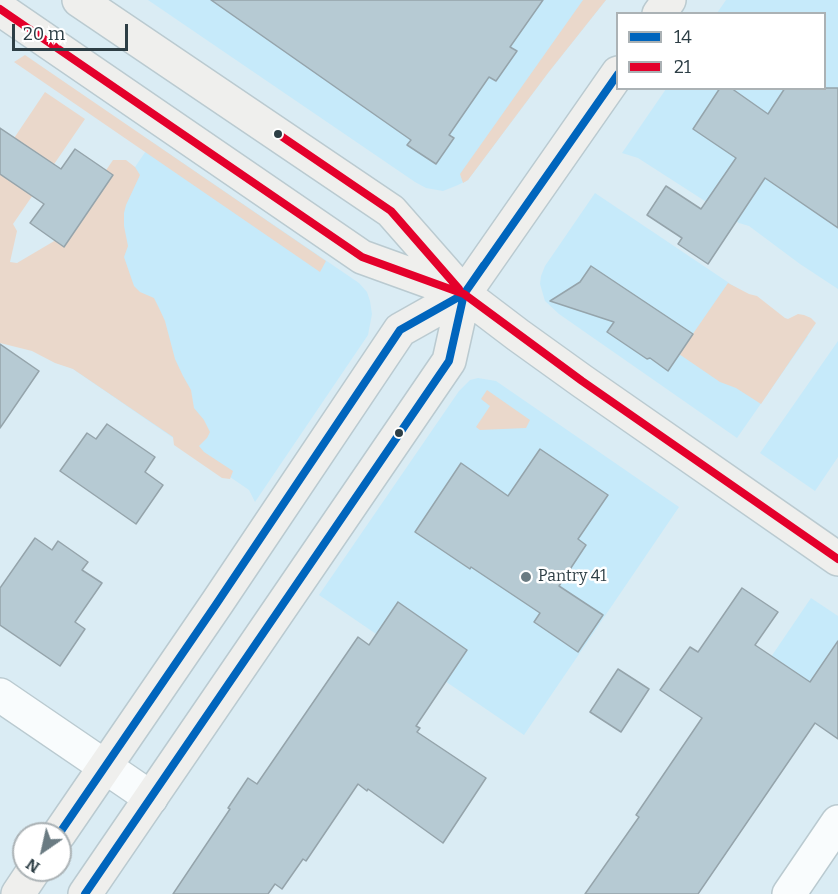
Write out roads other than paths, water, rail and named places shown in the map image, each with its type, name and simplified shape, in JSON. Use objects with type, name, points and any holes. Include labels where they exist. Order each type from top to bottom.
[{"type":"main road","points":[[79,0],[391,211],[464,294],[591,387],[838,559]]},
{"type":"main road","points":[[0,9],[362,257],[464,294]]},
{"type":"main road","points":[[85,894],[449,361],[464,294],[616,76]]},
{"type":"main road","points":[[67,822],[218,603],[400,330],[464,294]]},
{"type":"street","points":[[0,695],[151,798]]},
{"type":"street","points":[[789,894],[838,822]]},
{"type":"place","name":"Pantry 41","points":[[526,577]]}]
